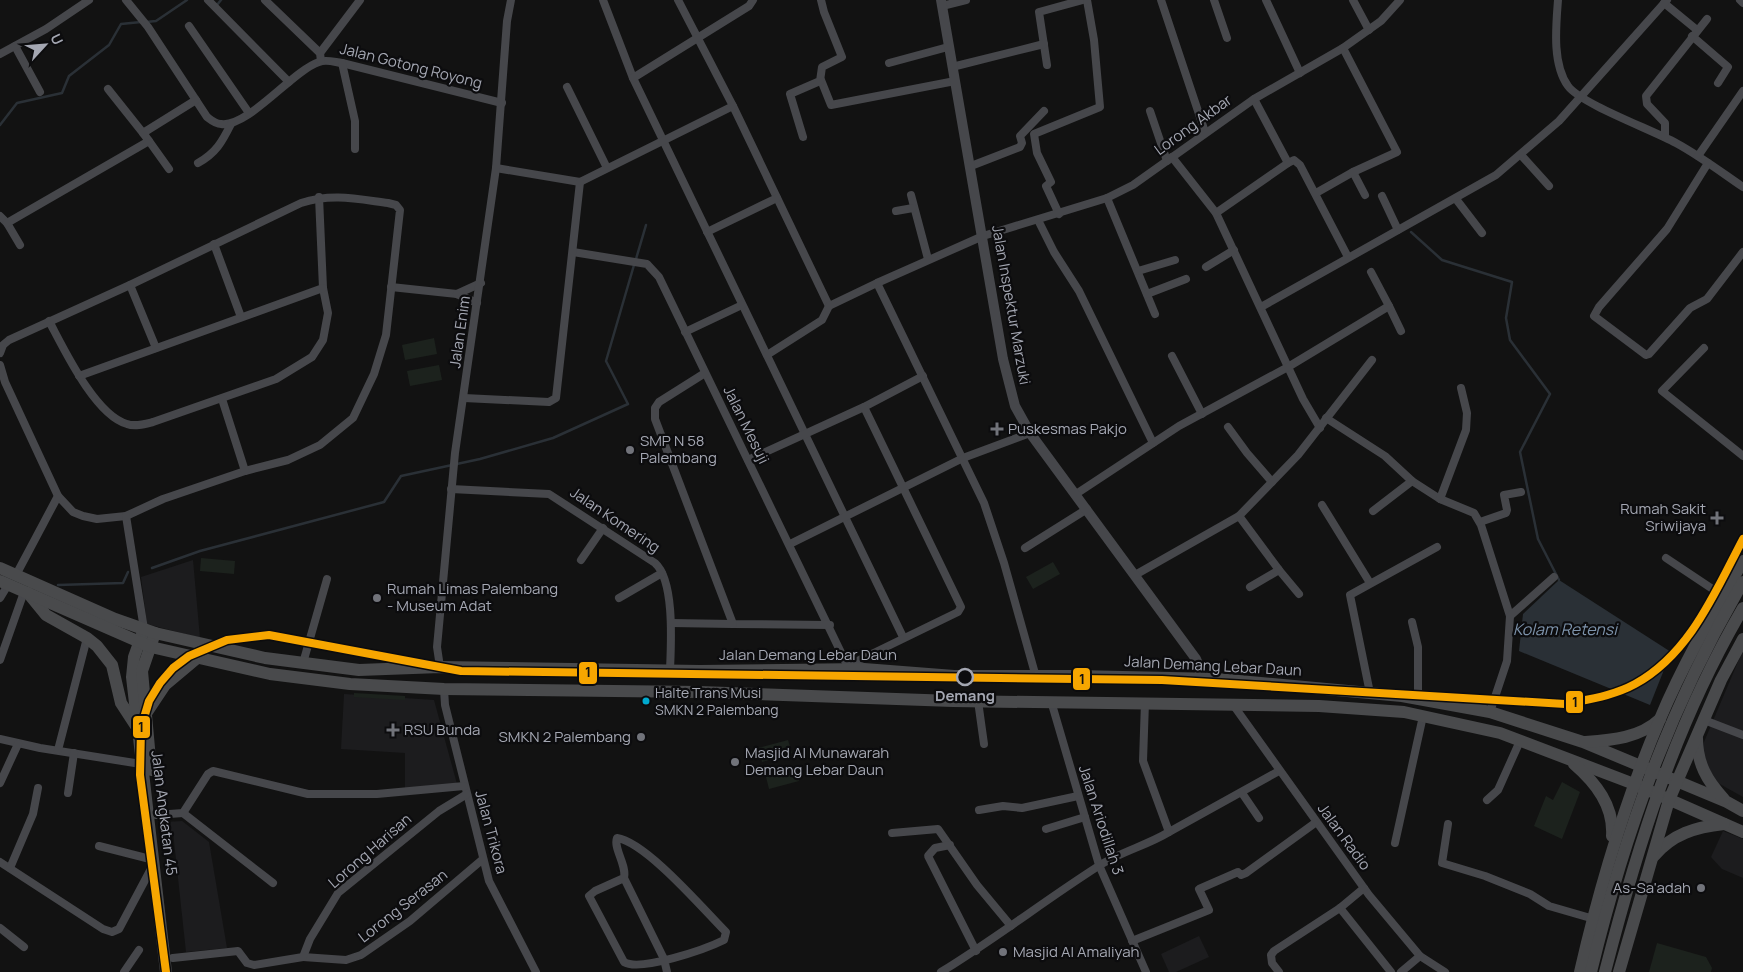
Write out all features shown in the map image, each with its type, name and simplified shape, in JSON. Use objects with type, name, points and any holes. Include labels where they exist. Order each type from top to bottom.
[{"type":"main road","points":[[1580,972],[1611,849],[1640,768],[1660,718],[1687,662],[1743,562]]},
{"type":"main road","name":"Jalan Demang Lebar Daun","points":[[0,568],[8,580],[26,593],[145,645],[196,659],[270,674],[350,684],[444,689],[698,692],[978,701],[1319,706],[1404,712],[1500,733],[1634,784],[1743,832]]},
{"type":"main road","name":"Jalan Demang Lebar Daun","points":[[8,580],[149,631],[265,658],[359,670],[440,667],[700,671],[848,667],[954,676],[1200,679],[1260,682],[1418,699],[1490,712],[1583,742],[1640,768],[1727,802]]},
{"type":"main road","points":[[1591,972],[1617,873],[1662,742],[1716,628],[1743,582]]},
{"type":"main road","points":[[26,593],[46,615],[98,646],[112,665],[121,703],[137,728]]},
{"type":"main road","points":[[1605,972],[1626,892],[1664,772],[1702,686],[1743,608]]},
{"type":"main road","name":"Jalan Angkatan 45","points":[[149,631],[145,645],[142,671],[145,714],[175,972]]},
{"type":"main road","points":[[1619,972],[1669,800],[1721,680],[1743,639]]},
{"type":"main road","name":"Jalan Angkatan 45","points":[[145,645],[134,658],[132,677],[166,972]]},
{"type":"main road","points":[[145,714],[165,686],[196,659]]},
{"type":"main road","points":[[1687,662],[1687,675],[1692,683],[1709,688],[1721,680]]},
{"type":"main road","points":[[698,692],[700,671]]},
{"type":"main road","points":[[1583,742],[1626,737],[1649,728],[1660,718]]},
{"type":"main road","points":[[1697,735],[1697,750],[1703,770],[1714,788],[1727,802],[1743,811]]},
{"type":"main road","points":[[1568,759],[1590,779],[1606,804],[1612,822],[1611,849]]},
{"type":"main road","points":[[1650,860],[1668,842],[1684,833],[1701,827],[1724,824]]},
{"type":"main road","points":[[1605,877],[1616,868],[1632,869],[1640,877],[1642,889]]},
{"type":"street","points":[[0,54],[89,0]]},
{"type":"street","points":[[126,0],[148,27],[207,117],[213,122],[223,125],[231,124]]},
{"type":"street","points":[[208,0],[290,82]]},
{"type":"street","points":[[265,0],[320,57],[360,0]]},
{"type":"street","name":"Jalan Enim","points":[[440,667],[437,647],[451,489],[496,168],[507,21],[511,0]]},
{"type":"street","points":[[603,0],[633,78],[903,637]]},
{"type":"street","points":[[678,0],[733,106],[829,306],[822,320],[767,355]]},
{"type":"street","points":[[633,78],[749,6],[753,0]]},
{"type":"street","points":[[821,0],[842,55],[840,59],[821,68],[821,80],[831,105],[954,81]]},
{"type":"street","points":[[941,3],[966,0]]},
{"type":"street","points":[[1047,64],[1039,12],[1085,0],[1094,40],[1100,107],[1034,134],[1037,152],[1051,182],[1046,186],[1059,214]]},
{"type":"street","points":[[1161,0],[1205,132]]},
{"type":"street","points":[[1214,0],[1226,38]]},
{"type":"street","points":[[1266,0],[1300,73]]},
{"type":"street","points":[[1353,0],[1369,30]]},
{"type":"street","name":"Lorong Akbar","points":[[829,306],[928,259],[983,236],[1059,214],[1106,198],[1133,185],[1254,99],[1343,48],[1369,30],[1386,16],[1400,0]]},
{"type":"street","points":[[1558,0],[1556,27],[1559,62],[1568,85],[1582,97],[1664,137],[1698,156],[1743,187]]},
{"type":"street","points":[[1740,0],[1743,3]]},
{"type":"street","points":[[1261,307],[1348,257],[1490,180],[1559,122],[1666,2],[1728,67],[1728,70],[1718,83]]},
{"type":"street","name":"Jalan Inspektur Marzuki","points":[[941,3],[1009,385],[1015,406],[1030,433],[1199,663],[1200,679]]},
{"type":"street","points":[[1664,137],[1665,123],[1648,104],[1646,96],[1707,19]]},
{"type":"street","points":[[189,26],[249,113]]},
{"type":"street","points":[[952,67],[1044,44]]},
{"type":"street","points":[[15,46],[40,92]]},
{"type":"street","points":[[889,62],[948,47]]},
{"type":"street","points":[[1316,193],[1353,172],[1397,152],[1343,48]]},
{"type":"street","name":"Jalan Gotong Royong","points":[[231,124],[249,113],[320,57],[502,103]]},
{"type":"street","points":[[342,63],[355,121],[355,149]]},
{"type":"street","points":[[803,137],[790,94],[821,80]]},
{"type":"street","points":[[567,87],[607,168]]},
{"type":"street","points":[[108,89],[169,169]]},
{"type":"street","points":[[1698,156],[1743,91]]},
{"type":"street","points":[[1254,99],[1288,163]]},
{"type":"street","points":[[142,133],[196,100]]},
{"type":"street","points":[[496,168],[580,182],[733,106]]},
{"type":"street","points":[[971,166],[1020,147],[1022,143],[1020,136],[1044,111]]},
{"type":"street","points":[[1150,111],[1170,159],[1216,213],[1288,367],[1320,428]]},
{"type":"street","points":[[198,163],[214,154],[231,124]]},
{"type":"street","points":[[7,223],[149,141]]},
{"type":"street","points":[[1520,155],[1550,186]]},
{"type":"street","points":[[1216,213],[1294,160],[1298,162],[1316,193],[1348,257]]},
{"type":"street","points":[[1708,163],[1674,220],[1599,306],[1594,314],[1595,318],[1649,354],[1690,308],[1707,299],[1743,252]]},
{"type":"street","points":[[1353,172],[1365,195]]},
{"type":"street","points":[[464,398],[549,402],[555,399],[580,182]]},
{"type":"street","points":[[911,194],[913,208],[928,259]]},
{"type":"street","points":[[1382,196],[1398,230]]},
{"type":"street","points":[[49,321],[79,376],[110,416],[127,425],[141,425],[153,422],[276,379],[312,357],[323,340],[328,313],[323,288],[319,197]]},
{"type":"street","points":[[0,353],[3,345],[9,340],[319,197],[371,201],[399,207],[401,212],[386,335],[374,374],[353,418],[320,445],[288,460],[245,471],[162,499],[126,516],[97,519],[84,516],[73,512],[58,496],[5,382],[0,365]]},
{"type":"street","points":[[708,232],[777,198]]},
{"type":"street","points":[[1106,198],[1155,314]]},
{"type":"street","points":[[1456,198],[1482,233]]},
{"type":"street","points":[[896,211],[913,208]]},
{"type":"street","points":[[0,216],[7,223],[20,245]]},
{"type":"street","points":[[1038,220],[1054,252],[1080,291],[1153,443]]},
{"type":"street","points":[[214,244],[241,317]]},
{"type":"street","points":[[1206,267],[1234,250]]},
{"type":"street","name":"Jalan Mesuji","points":[[573,252],[642,263],[651,267],[659,277],[830,625],[848,667]]},
{"type":"street","points":[[1138,270],[1175,260]]},
{"type":"street","points":[[1371,272],[1401,331]]},
{"type":"street","points":[[1147,294],[1186,279]]},
{"type":"street","points":[[457,294],[481,283]]},
{"type":"street","points":[[877,283],[984,503],[1004,563],[1036,677]]},
{"type":"street","points":[[130,285],[156,348]]},
{"type":"street","points":[[391,287],[457,294],[477,303]]},
{"type":"street","points":[[79,376],[323,288]]},
{"type":"street","points":[[685,332],[742,304]]},
{"type":"street","points":[[1076,494],[1153,443],[1288,367],[1389,306]]},
{"type":"street","points":[[1704,348],[1662,391],[1743,456]]},
{"type":"street","points":[[1172,356],[1202,414]]},
{"type":"street","points":[[1135,575],[1239,516],[1320,428],[1372,360]]},
{"type":"street","points":[[705,373],[658,402],[655,408],[655,419],[733,624]]},
{"type":"street","points":[[748,460],[864,407],[922,376]]},
{"type":"street","points":[[1440,499],[1466,430],[1467,413],[1462,388]]},
{"type":"street","points":[[222,399],[245,471]]},
{"type":"street","points":[[848,667],[903,637],[958,612],[961,607],[864,407]]},
{"type":"street","points":[[1326,418],[1385,456],[1412,482],[1440,499],[1474,513],[1480,522],[1510,616],[1507,661],[1490,712]]},
{"type":"street","points":[[1228,427],[1272,482]]},
{"type":"street","points":[[790,544],[963,458],[1030,433]]},
{"type":"street","points":[[1373,511],[1412,482]]},
{"type":"street","name":"Jalan Komering","points":[[451,489],[549,494],[655,563],[662,573],[671,623],[670,670]]},
{"type":"street","points":[[1480,522],[1506,513],[1504,495],[1521,492]]},
{"type":"street","points":[[0,598],[8,580],[58,496]]},
{"type":"street","points":[[1322,505],[1370,584]]},
{"type":"street","points":[[1025,548],[1087,509]]},
{"type":"street","points":[[126,516],[149,631]]},
{"type":"street","points":[[1239,516],[1299,594]]},
{"type":"street","points":[[581,560],[603,528]]},
{"type":"street","points":[[1370,694],[1350,596],[1437,547]]},
{"type":"street","points":[[1666,558],[1723,596]]},
{"type":"street","points":[[1250,587],[1279,570]]},
{"type":"street","points":[[619,598],[662,573]]},
{"type":"street","points":[[1510,616],[1554,577]]},
{"type":"street","points":[[303,663],[327,580]]},
{"type":"street","points":[[0,660],[26,593]]},
{"type":"street","points":[[1412,622],[1418,647],[1418,699]]},
{"type":"street","points":[[671,623],[830,625]]},
{"type":"street","points":[[58,750],[87,638]]},
{"type":"street","name":"Jalan Trikora","points":[[444,689],[445,705],[489,881],[536,972]]},
{"type":"street","points":[[978,701],[984,744]]},
{"type":"street","name":"Jalan Ariodillah 3","points":[[1051,701],[1099,865],[1146,972]]},
{"type":"street","points":[[1145,702],[1143,761],[1169,832]]},
{"type":"street","name":"Jalan Radio","points":[[1234,706],[1315,823],[1364,888],[1420,956],[1445,972]]},
{"type":"street","points":[[1395,843],[1423,716]]},
{"type":"street","points":[[1704,720],[1743,736]]},
{"type":"street","points":[[0,739],[18,744],[142,764]]},
{"type":"street","points":[[1487,800],[1498,790],[1520,741]]},
{"type":"street","points":[[0,783],[18,744]]},
{"type":"street","points":[[68,793],[74,753]]},
{"type":"street","points":[[183,813],[208,774],[212,771],[308,794],[377,794],[464,786]]},
{"type":"street","points":[[941,972],[976,951],[1099,865],[1148,844],[1279,771]]},
{"type":"street","points":[[10,868],[34,814],[38,788]]},
{"type":"street","points":[[1242,793],[1260,818]]},
{"type":"street","name":"Lorong Harisan","points":[[303,957],[310,939],[338,893],[439,811],[467,794]]},
{"type":"street","points":[[979,810],[1002,806],[1022,808],[1078,796]]},
{"type":"street","points":[[156,814],[183,813],[273,883]]},
{"type":"street","points":[[1046,828],[1085,817]]},
{"type":"street","points":[[1132,941],[1209,910],[1200,889],[1238,872],[1241,875],[1246,873],[1315,823]]},
{"type":"street","points":[[1448,824],[1442,863],[1485,876],[1530,894],[1549,906],[1594,920]]},
{"type":"street","points":[[892,832],[936,828],[977,885],[1010,926]]},
{"type":"street","points":[[624,878],[589,896],[591,903],[624,962],[635,966],[664,960],[694,953],[726,938],[726,932],[655,862],[632,843],[617,838],[616,844],[626,870],[624,878],[664,960],[667,972]]},
{"type":"street","points":[[950,845],[935,848],[928,856],[976,951]]},
{"type":"street","points":[[0,862],[103,929],[112,932],[119,929],[154,862],[99,846]]},
{"type":"street","name":"Lorong Serasan","points":[[303,957],[346,960],[361,955],[410,921],[483,859]]},
{"type":"street","points":[[1279,972],[1272,963],[1271,955],[1274,952],[1340,908],[1364,888]]},
{"type":"street","points":[[1340,908],[1390,972]]},
{"type":"street","points":[[0,928],[24,947]]},
{"type":"street","points":[[124,972],[139,950]]},
{"type":"street","points":[[173,958],[238,951],[247,962],[254,966],[303,957]]},
{"type":"street","points":[[1401,972],[1420,956]]},
{"type":"shaded area","points":[[434,338],[437,354],[405,360],[402,345]]},
{"type":"shaded area","points":[[439,365],[442,380],[410,386],[407,371]]},
{"type":"shaded area","points":[[201,558],[235,561],[234,574],[200,571]]},
{"type":"shaded area","points":[[193,560],[200,638],[147,624],[141,577]]},
{"type":"shaded area","points":[[1053,562],[1060,574],[1033,589],[1026,577]]},
{"type":"shaded area","points":[[1743,650],[1743,797],[1718,783],[1706,764],[1701,749]]},
{"type":"shaded area","points":[[354,693],[405,696],[405,700],[354,697]]},
{"type":"shaded area","name":"RSU Bunda","points":[[344,694],[434,700],[457,784],[405,789],[405,753],[341,749]]},
{"type":"shaded area","points":[[788,740],[792,753],[762,762],[758,748]]},
{"type":"shaded area","points":[[796,768],[799,781],[769,789],[766,777]]},
{"type":"shaded area","points":[[1562,782],[1580,792],[1562,839],[1534,826],[1546,796],[1553,800]]},
{"type":"shaded area","points":[[182,821],[209,842],[227,948],[186,952],[173,832],[165,832],[165,822]]},
{"type":"shaded area","points":[[1723,831],[1743,839],[1743,878],[1722,869],[1711,857]]},
{"type":"shaded area","points":[[1199,936],[1209,957],[1176,972],[1169,972],[1161,954]]},
{"type":"shaded area","points":[[1657,943],[1706,957],[1712,968],[1711,972],[1649,972]]},
{"type":"water","name":"Kolam Retensi","points":[[1559,580],[1671,652],[1650,705],[1519,651],[1523,614]]},
{"type":"waterway","points":[[146,22],[156,21],[187,0]]},
{"type":"waterway","points":[[216,4],[221,0]]},
{"type":"waterway","points":[[0,125],[17,103],[62,93],[69,76],[109,45],[121,24],[141,22]]},
{"type":"waterway","points":[[636,259],[646,225]]},
{"type":"waterway","points":[[1411,232],[1442,260],[1512,282],[1506,318],[1510,340],[1550,394],[1520,452],[1538,539],[1559,580]]},
{"type":"waterway","points":[[152,568],[200,551],[384,502],[401,476],[480,459],[553,438],[628,404],[606,361],[634,265]]},
{"type":"waterway","points":[[58,585],[123,583],[128,572]]},
{"type":"transit line","name":"1","points":[[166,972],[140,775],[141,728],[149,701],[160,683],[173,668],[189,656],[227,640],[269,635],[461,671],[1162,680],[1565,704],[1601,697],[1627,688],[1654,671],[1671,656],[1699,620],[1743,539]]},
{"type":"place","name":"Puskesmas Pakjo","points":[[997,429]]},
{"type":"place","name":"SMP N 58 Palembang","points":[[630,450]]},
{"type":"place","name":"Rumah Sakit Sriwijaya","points":[[1717,518]]},
{"type":"place","name":"Rumah Limas Palembang - Museum Adat","points":[[377,598]]},
{"type":"place","name":"Demang","points":[[965,677]]},
{"type":"place","name":"Halte Trans Musi SMKN 2 Palembang","points":[[646,701]]},
{"type":"place","name":"RSU Bunda","points":[[393,730]]},
{"type":"place","name":"SMKN 2 Palembang","points":[[641,737]]},
{"type":"place","name":"Masjid Al Munawarah Demang Lebar Daun","points":[[735,762]]},
{"type":"place","name":"As-Sa'adah","points":[[1701,888]]},
{"type":"place","name":"Masjid Al Amaliyah","points":[[1003,952]]}]
